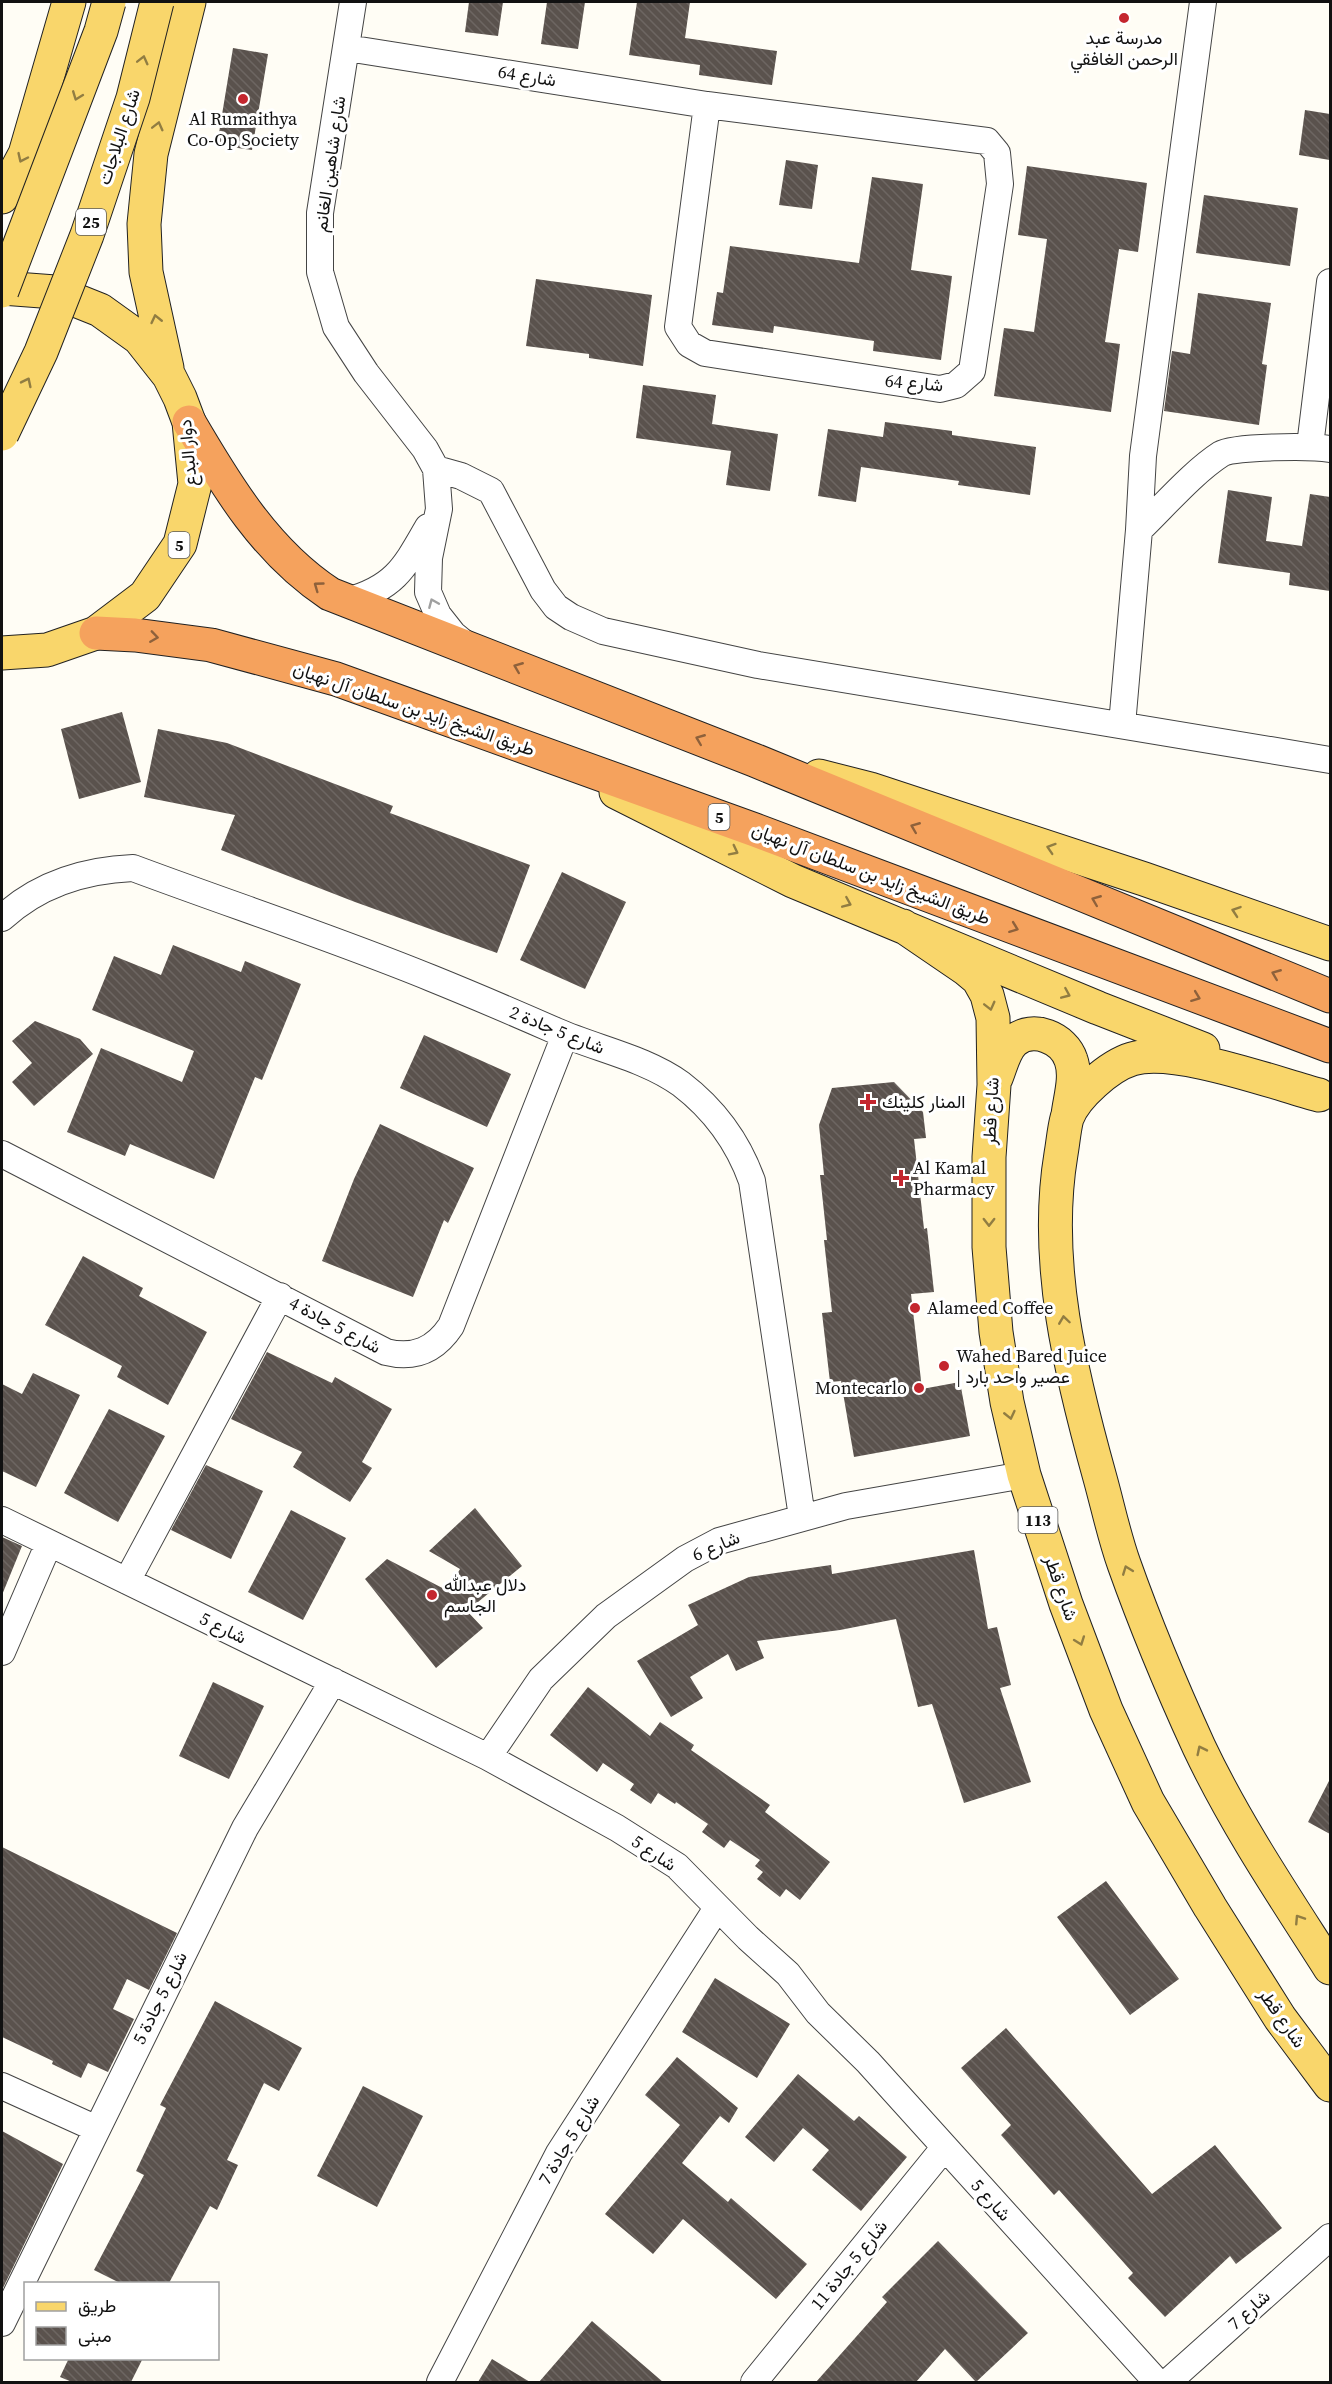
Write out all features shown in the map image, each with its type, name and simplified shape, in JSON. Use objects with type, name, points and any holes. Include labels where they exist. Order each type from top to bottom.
[{"type":"highway","name":"5","points":[[189,422],[228,489],[271,544],[314,584],[330,594],[754,760],[1330,996]]},
{"type":"highway","name":"طريق الشيخ زايد بن سلطان آل نهيان","points":[[96,633],[135,635],[211,645],[336,679],[755,830],[1330,1046]]},
{"type":"main road","points":[[2,197],[25,154],[69,2]]},
{"type":"main road","points":[[2,289],[101,31],[109,2]]},
{"type":"main road","name":"شارع البلاجات","points":[[2,434],[41,352],[87,235],[133,98],[157,2]]},
{"type":"main road","points":[[169,376],[146,272],[144,224],[151,154],[189,2]]},
{"type":"main road","name":"دوار البدع","points":[[2,289],[55,292],[100,310],[139,338],[169,376],[189,422],[195,484],[180,544],[146,596],[96,633],[47,650],[2,653]]},
{"type":"main road","points":[[2,672],[47,650]]},
{"type":"main road","points":[[532,750],[793,881],[1098,1008],[1324,1097]]},
{"type":"main road","points":[[754,760],[870,789],[1144,879],[1330,944]]},
{"type":"main road","name":"شارع قطر","points":[[903,927],[978,979],[987,995],[993,1018],[994,1085],[989,1157],[989,1247],[996,1332],[1007,1402],[1024,1475],[1066,1604],[1106,1710],[1148,1802],[1210,1907],[1280,2018],[1330,2085]]},
{"type":"main road","points":[[994,1085],[1007,1049],[1024,1035],[1037,1034],[1050,1037],[1062,1045],[1071,1059],[1073,1078],[1056,1185],[1055,1240],[1064,1323],[1078,1396],[1123,1563],[1200,1748],[1249,1842],[1330,1968]]},
{"type":"main road","points":[[1068,1117],[1088,1088],[1113,1069],[1131,1059],[1156,1056],[1188,1059],[1324,1097]]},
{"type":"street","name":"شارع شاهين الغانم","points":[[353,2],[320,213],[320,272],[336,327],[366,373],[425,449],[436,470],[439,509],[429,558],[428,592],[434,608],[446,626],[469,648]]},
{"type":"street","points":[[1122,725],[1143,456],[1203,2]]},
{"type":"street","name":"شارع 64","points":[[347,48],[707,105],[987,141],[997,153],[1000,184],[972,371],[956,385],[940,389],[705,353],[689,344],[678,327],[707,105]]},
{"type":"street","points":[[1139,530],[1205,466],[1223,453],[1320,447],[1330,282]]},
{"type":"street","points":[[436,470],[461,476],[490,491],[543,590],[556,607],[571,617],[603,631],[758,664],[1330,760]]},
{"type":"street","points":[[347,601],[371,592],[397,576],[410,560],[439,509]]},
{"type":"street","name":"شارع 5 جادة 2","points":[[2,918],[29,896],[68,878],[100,871],[133,868],[430,977],[565,1035],[652,1068],[679,1083],[713,1113],[739,1151],[752,1181],[802,1517]]},
{"type":"street","name":"شارع 5 جادة 4","points":[[2,1154],[386,1352],[408,1355],[418,1353],[438,1343],[451,1326],[565,1035]]},
{"type":"street","points":[[127,1581],[280,1296]]},
{"type":"street","name":"شارع 6","points":[[488,1757],[541,1679],[606,1616],[685,1559],[719,1541],[846,1506],[1024,1475]]},
{"type":"street","name":"شارع 5","points":[[2,1520],[488,1757],[617,1828],[677,1866],[717,1908],[789,1974],[818,2013],[868,2062],[1157,2382]]},
{"type":"street","points":[[2,1652],[49,1544]]},
{"type":"street","name":"شارع 5 جادة 5","points":[[2,2323],[245,1828],[333,1681]]},
{"type":"street","name":"شارع 5 جادة 7","points":[[440,2382],[559,2153],[717,1908]]},
{"type":"street","points":[[2,2086],[97,2129]]},
{"type":"street","name":"شارع 5 جادة 11","points":[[754,2382],[944,2148]]},
{"type":"street","name":"شارع 7","points":[[1168,2382],[1330,2236]]},
{"type":"building","points":[[469,2],[503,2],[498,36],[465,32]]},
{"type":"building","points":[[547,2],[585,2],[578,49],[541,44]]},
{"type":"building","points":[[637,2],[690,2],[685,38],[777,51],[772,85],[699,75],[700,65],[629,55]]},
{"type":"building","name":"Al Rumaithya Co-Op Society","points":[[233,48],[268,54],[252,150],[217,145]]},
{"type":"building","points":[[1305,110],[1330,114],[1330,160],[1299,155]]},
{"type":"building","points":[[786,160],[818,165],[812,209],[779,205]]},
{"type":"building","points":[[1027,166],[1147,183],[1138,252],[1119,249],[1105,342],[1120,344],[1111,412],[994,396],[1004,328],[1034,332],[1047,239],[1018,235]]},
{"type":"building","points":[[872,177],[923,184],[911,270],[952,276],[941,360],[873,351],[874,341],[774,326],[773,333],[712,325],[717,292],[723,293],[730,246],[859,263]]},
{"type":"building","points":[[1204,195],[1298,208],[1290,266],[1196,253]]},
{"type":"building","points":[[536,279],[652,295],[643,366],[589,358],[589,354],[526,346]]},
{"type":"building","points":[[1198,293],[1271,303],[1262,364],[1267,365],[1259,425],[1164,411],[1172,351],[1190,354]]},
{"type":"building","points":[[643,385],[716,395],[712,424],[778,434],[770,491],[726,485],[731,451],[636,438]]},
{"type":"building","points":[[885,422],[952,431],[952,435],[1036,447],[1030,495],[958,485],[959,481],[861,467],[856,502],[818,496],[828,429],[883,437]]},
{"type":"building","points":[[1228,490],[1272,497],[1266,541],[1302,546],[1310,494],[1330,497],[1330,591],[1289,585],[1290,573],[1218,563]]},
{"type":"building","points":[[122,712],[141,782],[79,799],[61,729]]},
{"type":"building","points":[[158,729],[227,743],[393,806],[390,813],[530,865],[497,953],[355,902],[221,850],[235,815],[144,797]]},
{"type":"building","points":[[562,872],[626,902],[585,989],[520,960]]},
{"type":"building","points":[[173,945],[241,972],[245,961],[301,984],[262,1080],[255,1077],[214,1179],[130,1144],[125,1156],[67,1132],[101,1048],[182,1082],[194,1051],[92,1010],[114,956],[161,975]]},
{"type":"building","points":[[35,1021],[80,1039],[93,1054],[34,1106],[12,1082],[32,1063],[12,1041]]},
{"type":"building","points":[[424,1035],[511,1074],[487,1127],[400,1088]]},
{"type":"building","points":[[894,1082],[923,1112],[926,1138],[914,1139],[934,1292],[911,1294],[922,1389],[960,1382],[970,1436],[854,1457],[841,1381],[830,1382],[822,1313],[832,1312],[824,1240],[827,1240],[820,1175],[824,1175],[819,1125],[832,1088]]},
{"type":"building","points":[[380,1124],[474,1168],[448,1223],[444,1220],[413,1297],[322,1261],[354,1179]]},
{"type":"building","points":[[83,1256],[143,1288],[139,1296],[207,1332],[168,1405],[117,1377],[122,1366],[45,1325]]},
{"type":"building","points":[[267,1352],[332,1383],[335,1377],[392,1409],[362,1462],[372,1468],[350,1502],[293,1467],[302,1452],[231,1419]]},
{"type":"building","points":[[33,1373],[80,1395],[36,1487],[2,1471],[2,1384],[22,1394]]},
{"type":"building","points":[[109,1409],[165,1436],[118,1522],[64,1493]]},
{"type":"building","points":[[206,1465],[263,1491],[231,1559],[171,1530]]},
{"type":"building","name":"دلال عبدالله الجاسم","points":[[475,1508],[522,1566],[467,1611],[483,1628],[436,1668],[365,1579],[387,1559],[448,1591],[460,1569],[429,1551]]},
{"type":"building","points":[[291,1510],[346,1538],[303,1620],[248,1592]]},
{"type":"building","points":[[2,1537],[22,1546],[2,1595]]},
{"type":"building","points":[[974,1550],[988,1629],[997,1627],[1011,1685],[1000,1688],[1031,1782],[964,1803],[932,1704],[918,1707],[896,1619],[840,1630],[757,1641],[764,1658],[736,1671],[728,1654],[690,1677],[703,1698],[671,1717],[637,1661],[698,1625],[688,1605],[749,1577],[831,1565],[832,1574]]},
{"type":"building","points":[[213,1682],[264,1706],[229,1779],[179,1756]]},
{"type":"building","points":[[588,1687],[650,1736],[660,1722],[694,1745],[691,1750],[770,1805],[765,1812],[830,1862],[800,1900],[786,1889],[780,1897],[757,1879],[763,1872],[755,1866],[760,1860],[730,1840],[724,1848],[702,1832],[708,1824],[676,1802],[675,1804],[658,1793],[651,1804],[630,1790],[634,1784],[603,1763],[597,1772],[550,1735]]},
{"type":"building","points":[[1330,1779],[1330,1834],[1308,1822]]},
{"type":"building","points":[[2,1847],[177,1933],[149,1990],[127,1979],[113,2009],[134,2019],[108,2072],[88,2063],[81,2078],[52,2064],[53,2061],[2,2037]]},
{"type":"building","points":[[1106,1881],[1179,1979],[1130,2015],[1057,1917]]},
{"type":"building","points":[[715,1978],[790,2024],[757,2078],[682,2032]]},
{"type":"building","points":[[215,2001],[302,2048],[279,2091],[264,2083],[227,2160],[238,2165],[217,2210],[210,2206],[170,2282],[118,2282],[94,2270],[144,2175],[136,2171],[166,2108],[160,2105]]},
{"type":"building","points":[[1006,2028],[1152,2194],[1215,2145],[1282,2228],[1236,2264],[1230,2256],[1165,2317],[1128,2278],[1133,2273],[1059,2190],[1054,2195],[1001,2135],[1011,2125],[961,2068]]},
{"type":"building","points":[[677,2057],[738,2108],[729,2123],[720,2116],[682,2163],[728,2202],[731,2198],[807,2264],[776,2299],[683,2219],[653,2254],[605,2214],[680,2125],[645,2095]]},
{"type":"building","points":[[798,2074],[854,2121],[859,2116],[907,2157],[861,2211],[812,2170],[829,2150],[803,2128],[774,2162],[745,2137]]},
{"type":"building","points":[[363,2086],[423,2116],[377,2207],[317,2176]]},
{"type":"building","points":[[2,2131],[63,2164],[2,2290]]},
{"type":"building","points":[[938,2241],[1028,2333],[976,2382],[945,2349],[916,2382],[816,2382],[887,2302],[882,2297]]},
{"type":"building","points":[[592,2321],[663,2382],[539,2382]]},
{"type":"building","points":[[492,2359],[530,2382],[478,2382]]},
{"type":"building","points":[[68,2360],[142,2360],[131,2382],[72,2382],[60,2377]]},
{"type":"place","name":"مدرسة عبد الرحمن الغافقي","points":[[1124,18]]},
{"type":"place","name":"Al Rumaithya Co-Op Society","points":[[243,99]]},
{"type":"place","name":"المنار كلينك","points":[[868,1102]]},
{"type":"place","name":"Al Kamal Pharmacy","points":[[901,1178]]},
{"type":"place","name":"Alameed Coffee","points":[[915,1308]]},
{"type":"place","name":"Wahed Bared Juice | عصير واحد بارد","points":[[944,1366]]},
{"type":"place","name":"Montecarlo","points":[[919,1388]]},
{"type":"place","name":"دلال عبدالله الجاسم","points":[[432,1595]]}]
